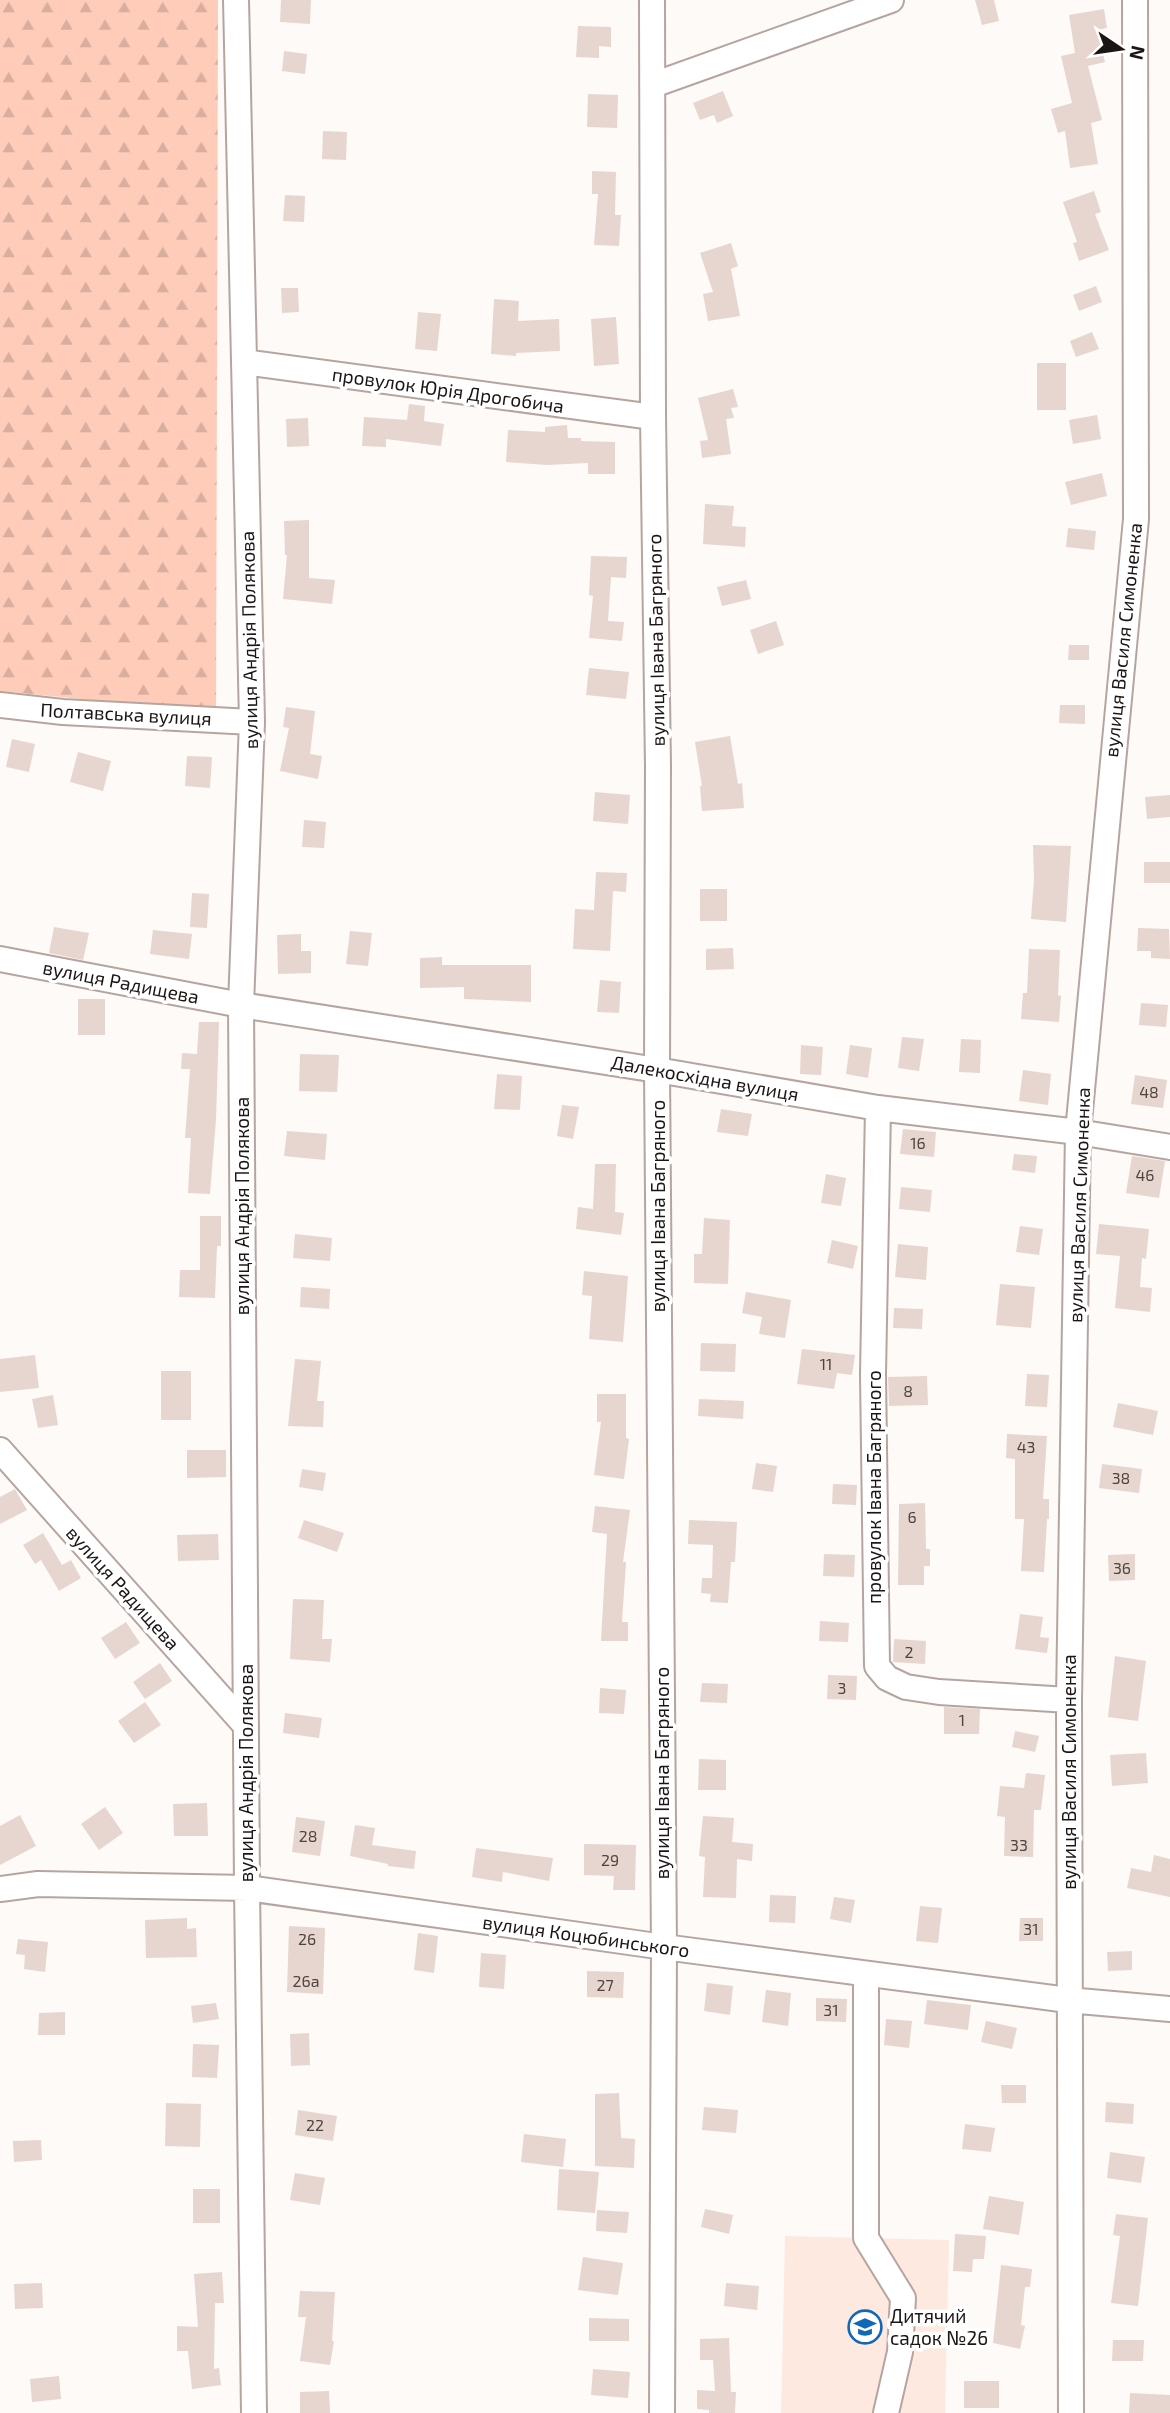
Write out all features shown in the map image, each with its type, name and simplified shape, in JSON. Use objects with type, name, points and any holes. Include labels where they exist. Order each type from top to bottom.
[{"type":"street","name":"вулиця Андрія Полякова","points":[[236,0],[252,722],[241,1005],[247,1888],[254,2413]]},
{"type":"street","name":"вулиця Івана Багряного","points":[[652,0],[664,1947],[662,2413]]},
{"type":"street","points":[[653,85],[891,0]]},
{"type":"street","name":"вулиця Василя Симоненка","points":[[1071,2413],[1069,1700],[1078,1132],[1136,519],[1135,0]]},
{"type":"street","name":"провулок Юрія Дрогобича","points":[[244,362],[653,417]]},
{"type":"street","name":"Полтавська вулиця","points":[[0,705],[63,712],[252,722]]},
{"type":"street","name":"вулиця Радищева","points":[[0,958],[241,1005]]},
{"type":"street","name":"Далекосхідна вулиця","points":[[241,1005],[657,1070],[878,1108],[1078,1132],[1170,1147]]},
{"type":"street","name":"провулок Івана Багряного","points":[[878,1108],[873,1374],[877,1666],[887,1678],[905,1687],[939,1692],[1069,1700]]},
{"type":"street","name":"вулиця Радищева","points":[[0,1450],[246,1726]]},
{"type":"street","name":"вулиця Коцюбинського","points":[[0,1889],[38,1884],[247,1888],[866,1974],[1069,2000],[1170,2009]]},
{"type":"street","points":[[866,1974],[866,2238],[903,2298],[900,2352],[886,2413]]},
{"type":"shaded area","name":"Дитячий садок №26","points":[[785,2236],[949,2240],[945,2413],[781,2413]]},
{"type":"green space","points":[[0,0],[218,0],[216,712],[0,691]]},
{"type":"building","points":[[281,0],[311,0],[310,24],[280,22]]},
{"type":"building","points":[[975,0],[994,0],[999,21],[982,25]]},
{"type":"building","points":[[1104,9],[1107,28],[1097,30],[1105,62],[1088,66],[1102,120],[1091,123],[1098,164],[1070,168],[1065,131],[1058,133],[1051,109],[1072,103],[1061,56],[1075,53],[1069,15]]},
{"type":"building","points":[[578,26],[611,27],[611,47],[599,46],[599,58],[576,57]]},
{"type":"building","points":[[284,51],[307,54],[305,74],[282,71]]},
{"type":"building","points":[[723,91],[733,116],[717,123],[714,115],[700,120],[693,103]]},
{"type":"building","points":[[588,94],[618,95],[617,128],[587,127]]},
{"type":"building","points":[[323,131],[347,132],[346,160],[322,159]]},
{"type":"building","points":[[592,171],[616,172],[615,215],[621,215],[619,246],[594,245],[598,194],[592,194]]},
{"type":"building","points":[[1094,191],[1101,212],[1095,214],[1109,250],[1079,261],[1073,243],[1077,242],[1063,202]]},
{"type":"building","points":[[285,195],[305,196],[304,222],[283,221]]},
{"type":"building","points":[[731,243],[738,266],[731,269],[740,316],[708,321],[703,294],[713,292],[700,253]]},
{"type":"building","points":[[1096,286],[1102,302],[1079,311],[1073,295]]},
{"type":"building","points":[[281,288],[298,288],[299,312],[282,313]]},
{"type":"building","points":[[494,299],[519,301],[518,321],[559,319],[560,351],[516,353],[516,356],[491,354]]},
{"type":"building","points":[[418,312],[441,314],[437,351],[415,349]]},
{"type":"building","points":[[616,317],[619,364],[594,366],[591,319]]},
{"type":"building","points":[[1092,332],[1099,349],[1076,357],[1070,341]]},
{"type":"building","points":[[1037,363],[1066,363],[1066,410],[1037,410]]},
{"type":"building","points":[[733,389],[738,407],[731,408],[734,418],[726,419],[731,454],[702,458],[700,441],[708,440],[698,398]]},
{"type":"building","points":[[409,404],[425,406],[424,421],[444,424],[441,446],[386,439],[386,447],[362,446],[364,417],[407,420]]},
{"type":"building","points":[[1097,415],[1101,439],[1073,444],[1069,420]]},
{"type":"building","points":[[308,418],[309,446],[287,447],[286,419]]},
{"type":"building","points":[[567,425],[568,438],[615,442],[615,474],[588,474],[588,463],[547,465],[506,462],[508,430],[545,432],[545,427]]},
{"type":"building","points":[[1102,473],[1107,496],[1071,505],[1065,482]]},
{"type":"building","points":[[705,504],[734,506],[732,526],[746,527],[745,547],[703,544]]},
{"type":"building","points":[[309,520],[309,578],[335,580],[332,604],[283,599],[287,555],[284,521]]},
{"type":"building","points":[[1068,528],[1096,531],[1094,550],[1066,547]]},
{"type":"building","points":[[591,556],[627,557],[626,578],[611,577],[608,621],[624,622],[622,641],[589,638],[593,596],[589,595]]},
{"type":"building","points":[[746,580],[751,599],[722,606],[717,587]]},
{"type":"building","points":[[776,621],[784,645],[758,654],[750,630]]},
{"type":"building","points":[[1069,645],[1089,645],[1089,660],[1068,660]]},
{"type":"building","points":[[589,668],[629,672],[626,699],[586,695]]},
{"type":"building","points":[[1060,705],[1085,705],[1085,724],[1059,723]]},
{"type":"building","points":[[286,707],[315,711],[310,754],[322,756],[318,779],[280,771],[289,728],[283,727]]},
{"type":"building","points":[[730,736],[738,784],[742,783],[744,808],[702,811],[702,786],[695,742]]},
{"type":"building","points":[[12,739],[35,744],[29,772],[6,767]]},
{"type":"building","points":[[78,752],[111,761],[103,791],[70,782]]},
{"type":"building","points":[[187,756],[212,757],[210,788],[185,786]]},
{"type":"building","points":[[595,792],[630,795],[628,824],[593,821]]},
{"type":"building","points":[[1170,795],[1170,817],[1147,819],[1145,797]]},
{"type":"building","points":[[304,820],[326,822],[324,848],[302,847]]},
{"type":"building","points":[[1033,845],[1071,846],[1066,922],[1031,919]]},
{"type":"building","points":[[1144,862],[1170,862],[1170,883],[1144,883]]},
{"type":"building","points":[[596,872],[627,873],[626,892],[613,891],[610,951],[573,949],[575,909],[594,910]]},
{"type":"building","points":[[700,889],[727,889],[727,921],[700,921]]},
{"type":"building","points":[[192,893],[209,894],[207,928],[190,927]]},
{"type":"building","points":[[54,927],[89,933],[83,960],[49,953]]},
{"type":"building","points":[[1138,928],[1169,929],[1170,959],[1151,958],[1151,951],[1137,951]]},
{"type":"building","points":[[153,930],[192,934],[189,959],[150,954]]},
{"type":"building","points":[[350,931],[372,933],[368,966],[346,964]]},
{"type":"building","points":[[301,934],[301,951],[311,951],[311,973],[278,974],[277,935]]},
{"type":"building","points":[[733,948],[734,969],[706,970],[706,949]]},
{"type":"building","points":[[1029,949],[1060,950],[1059,1022],[1021,1019],[1023,993],[1027,993]]},
{"type":"building","points":[[442,957],[442,965],[531,965],[531,1002],[464,999],[464,987],[420,988],[420,958]]},
{"type":"building","points":[[600,980],[621,982],[619,1013],[597,1012]]},
{"type":"building","points":[[78,999],[105,999],[105,1035],[78,1035]]},
{"type":"building","points":[[1141,1003],[1168,1005],[1166,1027],[1139,1025]]},
{"type":"building","points":[[199,1022],[219,1022],[216,1120],[210,1194],[188,1193],[191,1138],[185,1138],[190,1069],[181,1069],[182,1053],[197,1054]]},
{"type":"building","points":[[902,1037],[924,1039],[919,1071],[898,1068]]},
{"type":"building","points":[[961,1039],[981,1040],[980,1073],[959,1072]]},
{"type":"building","points":[[801,1045],[823,1047],[821,1075],[800,1074]]},
{"type":"building","points":[[850,1045],[872,1048],[868,1078],[846,1074]]},
{"type":"building","points":[[300,1054],[339,1055],[337,1092],[299,1091]]},
{"type":"building","points":[[1023,1070],[1051,1074],[1048,1105],[1019,1101]]},
{"type":"building","points":[[497,1074],[522,1076],[520,1110],[494,1109]]},
{"type":"building","points":[[1135,1075],[1167,1080],[1163,1108],[1131,1104]]},
{"type":"building","points":[[562,1105],[579,1107],[573,1139],[557,1136]]},
{"type":"building","points":[[721,1109],[752,1114],[748,1136],[717,1132]]},
{"type":"building","points":[[903,1129],[936,1132],[934,1157],[900,1154]]},
{"type":"building","points":[[287,1131],[327,1134],[325,1160],[284,1156]]},
{"type":"building","points":[[1014,1154],[1037,1156],[1035,1173],[1012,1170]]},
{"type":"building","points":[[1132,1156],[1165,1161],[1159,1198],[1126,1193]]},
{"type":"building","points":[[595,1164],[616,1164],[615,1212],[624,1213],[621,1235],[576,1229],[578,1207],[593,1209]]},
{"type":"building","points":[[826,1174],[846,1178],[841,1206],[821,1203]]},
{"type":"building","points":[[901,1187],[932,1190],[930,1212],[899,1209]]},
{"type":"building","points":[[200,1216],[221,1216],[221,1246],[217,1246],[215,1298],[179,1297],[180,1270],[200,1270]]},
{"type":"building","points":[[704,1218],[730,1220],[728,1284],[694,1283],[694,1254],[702,1254]]},
{"type":"building","points":[[1099,1224],[1149,1229],[1146,1259],[1142,1258],[1140,1287],[1152,1288],[1150,1312],[1115,1308],[1120,1256],[1096,1254]]},
{"type":"building","points":[[1020,1226],[1043,1229],[1039,1255],[1016,1252]]},
{"type":"building","points":[[295,1234],[332,1238],[330,1261],[293,1258]]},
{"type":"building","points":[[832,1240],[858,1246],[853,1269],[827,1263]]},
{"type":"building","points":[[898,1244],[928,1247],[926,1280],[895,1277]]},
{"type":"building","points":[[584,1271],[628,1276],[623,1342],[589,1339],[592,1296],[582,1295]]},
{"type":"building","points":[[1000,1284],[1035,1287],[1031,1328],[996,1325]]},
{"type":"building","points":[[301,1287],[330,1289],[329,1309],[300,1307]]},
{"type":"building","points":[[746,1292],[791,1300],[785,1338],[759,1334],[762,1317],[742,1313]]},
{"type":"building","points":[[894,1308],[923,1309],[922,1329],[893,1328]]},
{"type":"building","points":[[701,1343],[736,1344],[735,1372],[700,1371]]},
{"type":"building","points":[[802,1349],[855,1355],[852,1375],[837,1373],[834,1389],[797,1384]]},
{"type":"building","points":[[35,1355],[39,1388],[0,1392],[0,1359]]},
{"type":"building","points":[[295,1359],[321,1361],[317,1401],[324,1401],[323,1427],[288,1426]]},
{"type":"building","points":[[161,1371],[191,1371],[191,1420],[161,1420]]},
{"type":"building","points":[[1027,1374],[1049,1375],[1047,1407],[1025,1406]]},
{"type":"building","points":[[927,1376],[928,1405],[889,1406],[888,1377]]},
{"type":"building","points":[[597,1394],[626,1394],[626,1438],[629,1439],[624,1479],[594,1475],[601,1422],[597,1422]]},
{"type":"building","points":[[53,1395],[58,1425],[38,1428],[32,1399]]},
{"type":"building","points":[[699,1399],[744,1401],[743,1419],[698,1416]]},
{"type":"building","points":[[1118,1403],[1158,1411],[1153,1435],[1113,1427]]},
{"type":"building","points":[[1007,1434],[1047,1436],[1043,1499],[1049,1499],[1049,1519],[1044,1572],[1021,1571],[1024,1519],[1015,1519],[1015,1459],[1006,1458]]},
{"type":"building","points":[[187,1450],[226,1450],[226,1477],[187,1478]]},
{"type":"building","points":[[756,1463],[777,1466],[773,1492],[752,1489]]},
{"type":"building","points":[[1102,1464],[1142,1469],[1139,1493],[1099,1488]]},
{"type":"building","points":[[302,1469],[326,1473],[323,1491],[299,1487]]},
{"type":"building","points":[[833,1484],[857,1485],[856,1505],[832,1504]]},
{"type":"building","points":[[15,1489],[27,1510],[0,1524],[0,1497]]},
{"type":"building","points":[[925,1503],[926,1549],[930,1549],[930,1566],[924,1566],[924,1585],[898,1585],[899,1504]]},
{"type":"building","points":[[595,1506],[630,1510],[623,1562],[626,1562],[622,1622],[628,1622],[628,1641],[601,1641],[607,1534],[592,1532]]},
{"type":"building","points":[[304,1520],[344,1533],[337,1552],[298,1538]]},
{"type":"building","points":[[689,1520],[737,1522],[735,1562],[731,1562],[728,1603],[710,1602],[711,1594],[701,1593],[702,1578],[712,1578],[713,1545],[688,1544]]},
{"type":"building","points":[[43,1533],[62,1565],[71,1560],[81,1578],[59,1591],[41,1560],[35,1564],[23,1545]]},
{"type":"building","points":[[218,1534],[219,1560],[178,1561],[177,1535]]},
{"type":"building","points":[[824,1554],[855,1555],[854,1577],[823,1576]]},
{"type":"building","points":[[1135,1554],[1135,1580],[1109,1581],[1108,1555]]},
{"type":"building","points":[[293,1599],[324,1600],[322,1639],[332,1639],[330,1662],[290,1659]]},
{"type":"building","points":[[1020,1614],[1043,1617],[1040,1637],[1049,1638],[1047,1653],[1015,1649]]},
{"type":"building","points":[[820,1621],[849,1623],[848,1642],[819,1641]]},
{"type":"building","points":[[126,1622],[140,1643],[115,1659],[101,1638]]},
{"type":"building","points":[[894,1639],[926,1641],[925,1664],[893,1662]]},
{"type":"building","points":[[1115,1656],[1146,1661],[1138,1721],[1108,1717]]},
{"type":"building","points":[[160,1663],[172,1681],[145,1699],[133,1682]]},
{"type":"building","points":[[828,1675],[857,1676],[856,1700],[827,1699]]},
{"type":"building","points":[[702,1683],[728,1684],[727,1703],[700,1702]]},
{"type":"building","points":[[600,1688],[626,1690],[624,1714],[599,1713]]},
{"type":"building","points":[[145,1702],[161,1725],[134,1743],[118,1721]]},
{"type":"building","points":[[944,1707],[980,1709],[979,1734],[944,1734]]},
{"type":"building","points":[[285,1713],[322,1718],[319,1738],[283,1733]]},
{"type":"building","points":[[1015,1731],[1039,1736],[1035,1752],[1012,1747]]},
{"type":"building","points":[[1146,1753],[1148,1783],[1112,1786],[1110,1755]]},
{"type":"building","points":[[699,1759],[726,1760],[726,1790],[698,1790]]},
{"type":"building","points":[[1026,1773],[1045,1775],[1041,1810],[1034,1810],[1033,1857],[1004,1856],[1005,1817],[997,1816],[1000,1786],[1024,1788]]},
{"type":"building","points":[[207,1803],[208,1836],[174,1836],[173,1804]]},
{"type":"building","points":[[105,1807],[123,1833],[99,1850],[81,1824]]},
{"type":"building","points":[[20,1815],[36,1846],[0,1865],[0,1826]]},
{"type":"building","points":[[703,1816],[734,1818],[732,1842],[753,1844],[752,1861],[737,1859],[736,1898],[703,1897],[705,1857],[699,1856]]},
{"type":"building","points":[[296,1817],[325,1821],[320,1856],[292,1852]]},
{"type":"building","points":[[355,1825],[375,1828],[372,1845],[416,1851],[414,1869],[388,1866],[350,1856]]},
{"type":"building","points":[[584,1844],[636,1845],[635,1890],[613,1890],[614,1876],[584,1875]]},
{"type":"building","points":[[476,1848],[553,1858],[549,1881],[503,1872],[502,1882],[472,1877]]},
{"type":"building","points":[[1154,1855],[1170,1859],[1170,1897],[1127,1888],[1131,1868],[1151,1872]]},
{"type":"building","points":[[770,1895],[796,1896],[795,1923],[769,1922]]},
{"type":"building","points":[[834,1897],[855,1900],[851,1923],[830,1919]]},
{"type":"building","points":[[920,1906],[942,1908],[938,1943],[916,1941]]},
{"type":"building","points":[[187,1918],[187,1929],[196,1928],[197,1957],[146,1958],[145,1920]]},
{"type":"building","points":[[1020,1918],[1043,1918],[1043,1941],[1019,1941]]},
{"type":"building","points":[[289,1926],[325,1928],[323,1994],[287,1992]]},
{"type":"building","points":[[418,1933],[438,1936],[434,1973],[414,1970]]},
{"type":"building","points":[[18,1939],[48,1942],[45,1972],[24,1969],[25,1955],[16,1954]]},
{"type":"building","points":[[1132,1951],[1132,1970],[1108,1971],[1107,1952]]},
{"type":"building","points":[[481,1953],[506,1955],[504,1989],[479,1987]]},
{"type":"building","points":[[587,1971],[624,1972],[623,1998],[587,1997]]},
{"type":"building","points":[[707,1983],[733,1986],[730,2015],[704,2011]]},
{"type":"building","points":[[766,1990],[791,1993],[788,2026],[762,2022]]},
{"type":"building","points":[[816,1998],[847,1999],[846,2022],[816,2021]]},
{"type":"building","points":[[927,2000],[971,2005],[968,2030],[924,2024]]},
{"type":"building","points":[[216,2003],[219,2019],[193,2023],[191,2006]]},
{"type":"building","points":[[65,2012],[65,2035],[38,2035],[39,2013]]},
{"type":"building","points":[[886,2019],[912,2021],[909,2048],[884,2045]]},
{"type":"building","points":[[986,2021],[1017,2028],[1012,2049],[981,2042]]},
{"type":"building","points":[[309,2033],[310,2065],[291,2066],[290,2034]]},
{"type":"building","points":[[193,2044],[219,2045],[217,2078],[192,2077]]},
{"type":"building","points":[[1001,2085],[1026,2085],[1026,2103],[1002,2103]]},
{"type":"building","points":[[619,2093],[621,2138],[635,2139],[634,2168],[595,2166],[595,2094]]},
{"type":"building","points":[[1106,2102],[1134,2104],[1133,2124],[1105,2122]]},
{"type":"building","points":[[166,2103],[201,2104],[200,2147],[165,2146]]},
{"type":"building","points":[[704,2107],[738,2110],[736,2133],[702,2130]]},
{"type":"building","points":[[298,2110],[337,2116],[333,2141],[295,2135]]},
{"type":"building","points":[[965,2124],[995,2128],[991,2152],[962,2149]]},
{"type":"building","points":[[524,2134],[566,2139],[563,2167],[521,2162]]},
{"type":"building","points":[[41,2140],[42,2160],[14,2162],[13,2141]]},
{"type":"building","points":[[1110,2152],[1145,2157],[1141,2183],[1107,2178]]},
{"type":"building","points":[[559,2169],[599,2172],[595,2213],[557,2210]]},
{"type":"building","points":[[295,2173],[325,2178],[320,2205],[290,2200]]},
{"type":"building","points":[[193,2189],[220,2189],[220,2223],[193,2223]]},
{"type":"building","points":[[989,2196],[1024,2202],[1019,2235],[983,2229]]},
{"type":"building","points":[[705,2209],[733,2215],[729,2234],[701,2227]]},
{"type":"building","points":[[597,2210],[629,2212],[627,2233],[596,2231]]},
{"type":"building","points":[[1116,2214],[1148,2218],[1138,2306],[1111,2303],[1120,2236],[1113,2235]]},
{"type":"building","points":[[955,2234],[986,2236],[984,2259],[973,2259],[972,2272],[953,2271]]},
{"type":"building","points":[[583,2257],[623,2263],[618,2295],[578,2290]]},
{"type":"building","points":[[1001,2265],[1032,2269],[1030,2287],[1025,2287],[1021,2325],[1025,2326],[1020,2349],[993,2343]]},
{"type":"building","points":[[222,2272],[224,2303],[215,2303],[214,2369],[219,2368],[221,2385],[192,2389],[188,2351],[177,2351],[177,2326],[198,2327],[194,2274]]},
{"type":"building","points":[[42,2283],[43,2308],[15,2309],[14,2284]]},
{"type":"building","points":[[726,2283],[759,2286],[757,2310],[724,2306]]},
{"type":"building","points":[[300,2291],[335,2292],[334,2341],[330,2365],[300,2361],[306,2317],[298,2317]]},
{"type":"building","points":[[589,2318],[629,2319],[629,2341],[589,2341]]},
{"type":"building","points":[[729,2338],[731,2392],[736,2392],[735,2413],[709,2413],[709,2410],[697,2409],[697,2390],[715,2391],[713,2360],[700,2360],[700,2339]]},
{"type":"building","points":[[1113,2340],[1144,2340],[1143,2361],[1112,2361]]},
{"type":"building","points":[[593,2369],[630,2372],[628,2398],[591,2395]]},
{"type":"building","points":[[59,2376],[61,2399],[32,2402],[30,2379]]},
{"type":"building","points":[[964,2381],[999,2381],[999,2408],[964,2408]]},
{"type":"building","points":[[329,2391],[330,2413],[300,2413],[300,2392]]},
{"type":"building","points":[[1130,2393],[1170,2395],[1170,2413],[1129,2413]]},
{"type":"place","name":"Дитячий садок №26","points":[[865,2327]]}]
